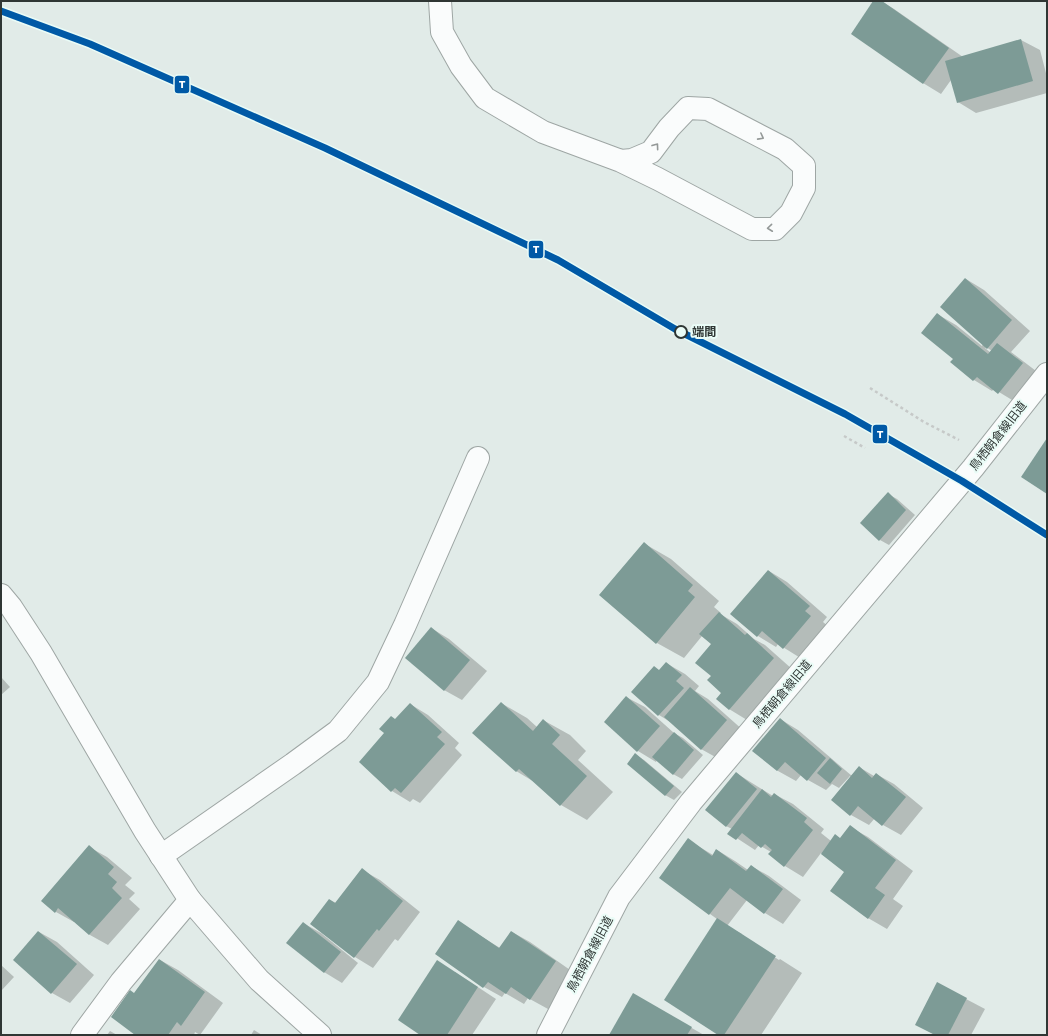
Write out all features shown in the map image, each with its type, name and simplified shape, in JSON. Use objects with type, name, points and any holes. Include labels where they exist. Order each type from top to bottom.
[{"type":"street","points":[[440,1],[442,32],[461,66],[485,98],[543,132],[621,161],[752,229],[776,229],[791,213],[804,188],[804,166],[785,149],[708,109],[688,108],[669,128],[651,152],[632,160],[621,161]]},
{"type":"street","name":"鳥栖朝倉線旧道","points":[[548,1035],[620,897],[691,802],[983,456],[1047,374]]},
{"type":"street","points":[[161,856],[293,764],[338,730],[378,682],[405,625],[478,458]]},
{"type":"street","points":[[1,595],[11,607],[41,653],[145,831],[190,900],[259,980],[320,1035]]},
{"type":"street","points":[[82,1035],[121,982],[190,900]]},
{"type":"path","points":[[870,388],[924,422],[970,446],[983,456]]},
{"type":"path","points":[[844,436],[865,448]]},
{"type":"building","points":[[873,1],[882,1],[949,48],[923,84],[851,34]]},
{"type":"building","points":[[1021,39],[1033,81],[957,103],[945,61]]},
{"type":"building","points":[[965,278],[1012,320],[987,349],[940,307]]},
{"type":"building","points":[[937,313],[988,354],[997,343],[1023,363],[998,394],[977,377],[973,381],[950,362],[953,359],[921,333]]},
{"type":"building","points":[[1047,438],[1047,494],[1021,477]]},
{"type":"building","points":[[888,492],[906,510],[879,541],[860,523]]},
{"type":"building","points":[[644,542],[693,585],[688,591],[695,597],[656,644],[599,595]]},
{"type":"building","points":[[768,570],[810,606],[805,611],[811,616],[783,649],[762,631],[757,637],[730,614]]},
{"type":"building","points":[[719,612],[745,635],[747,633],[774,658],[729,710],[716,699],[721,693],[707,680],[711,676],[695,663],[711,644],[699,634]]},
{"type":"building","points":[[431,627],[470,660],[444,691],[405,658]]},
{"type":"building","points":[[666,662],[682,675],[676,681],[684,688],[658,716],[631,692],[654,666],[659,670]]},
{"type":"building","points":[[690,687],[727,720],[701,750],[664,717]]},
{"type":"building","points":[[626,696],[660,726],[637,752],[604,722]]},
{"type":"building","points":[[501,702],[533,731],[543,719],[560,735],[552,744],[587,776],[560,806],[519,769],[516,772],[472,733]]},
{"type":"building","points":[[410,703],[442,732],[437,737],[445,744],[401,793],[395,788],[391,792],[359,762],[384,733],[379,729],[391,716],[395,719]]},
{"type":"building","points":[[780,718],[826,758],[807,781],[785,762],[777,771],[752,751]]},
{"type":"building","points":[[674,732],[694,750],[673,775],[652,757]]},
{"type":"building","points":[[635,753],[674,786],[665,796],[627,764]]},
{"type":"building","points":[[830,758],[842,769],[830,784],[817,773]]},
{"type":"building","points":[[859,766],[872,778],[876,773],[906,797],[882,826],[858,806],[850,816],[831,800]]},
{"type":"building","points":[[736,772],[757,789],[726,827],[705,810]]},
{"type":"building","points":[[762,789],[771,797],[774,793],[807,818],[804,822],[813,830],[784,867],[768,854],[772,850],[765,844],[761,848],[742,833],[736,840],[727,834]]},
{"type":"building","points":[[850,825],[896,860],[875,888],[885,895],[868,919],[830,891],[844,872],[821,854],[835,834],[840,838]]},
{"type":"building","points":[[688,838],[712,856],[716,849],[746,871],[751,865],[783,889],[764,914],[730,888],[709,915],[659,878]]},
{"type":"building","points":[[89,845],[114,867],[108,874],[117,882],[112,888],[122,898],[89,935],[58,908],[55,913],[41,901]]},
{"type":"building","points":[[362,868],[403,901],[379,931],[377,929],[354,958],[310,924],[329,899],[335,903]]},
{"type":"building","points":[[717,918],[776,956],[724,1035],[718,1035],[664,1000]]},
{"type":"building","points":[[458,920],[499,948],[511,931],[556,961],[530,1000],[511,987],[506,994],[488,982],[483,988],[435,954]]},
{"type":"building","points":[[303,922],[341,952],[324,973],[286,943]]},
{"type":"building","points":[[38,931],[77,964],[51,994],[13,960]]},
{"type":"building","points":[[159,959],[205,992],[181,1026],[177,1022],[168,1035],[135,1035],[111,1017],[130,990],[134,993]]},
{"type":"building","points":[[437,960],[478,987],[447,1035],[420,1035],[398,1020]]},
{"type":"building","points":[[937,982],[967,998],[948,1035],[935,1035],[915,1025]]},
{"type":"building","points":[[633,993],[692,1027],[687,1035],[609,1035]]},
{"type":"transit line","name":"T","points":[[1,11],[90,44],[325,148],[558,260],[675,329],[845,414],[962,481],[1047,535]]},
{"type":"place","name":"端間","points":[[681,332]]}]
